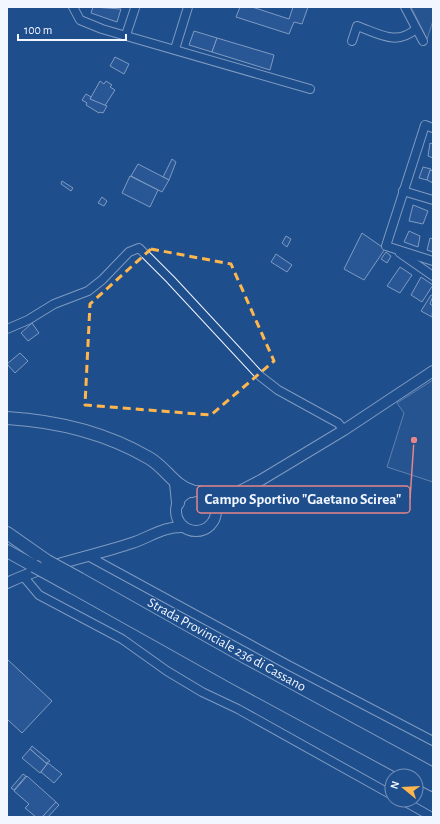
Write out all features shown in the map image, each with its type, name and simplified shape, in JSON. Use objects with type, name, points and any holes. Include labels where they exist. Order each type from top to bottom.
[{"type":"highway","points":[[7,418],[35,420],[57,424],[81,430],[115,442],[152,460],[176,483],[192,491]]},
{"type":"highway","points":[[176,483],[177,508]]},
{"type":"highway","points":[[7,533],[48,561]]},
{"type":"highway","name":"Strada Provinciale 236 di Cassano","points":[[7,539],[48,561],[77,584],[233,677],[401,768]]},
{"type":"highway","name":"Strada Provinciale 236 di Cassano","points":[[7,551],[34,566],[77,584],[238,668],[433,774]]},
{"type":"highway","name":"Strada Provinciale 236 di Cassano","points":[[424,781],[433,787]]},
{"type":"main road","points":[[7,583],[23,576],[132,543],[167,528],[184,527],[197,532],[204,530],[210,527],[221,507],[232,495],[272,474],[344,430],[433,371]]},
{"type":"main road","points":[[167,528],[181,497],[192,491],[199,491],[211,496],[232,495]]},
{"type":"main road","points":[[211,496],[217,508],[217,515]]},
{"type":"main road","points":[[177,508],[180,523],[184,527]]},
{"type":"street","points":[[73,7],[80,20],[102,29],[310,89]]},
{"type":"street","points":[[175,49],[188,7]]},
{"type":"street","points":[[404,7],[423,41]]},
{"type":"street","points":[[126,35],[135,8]]},
{"type":"street","points":[[352,41],[357,26],[394,38],[402,38],[416,29]]},
{"type":"street","points":[[424,127],[433,128]]},
{"type":"street","points":[[424,127],[433,133]]},
{"type":"street","points":[[389,247],[403,191],[424,127]]},
{"type":"street","points":[[403,191],[433,200]]},
{"type":"street","points":[[389,247],[433,261]]},
{"type":"street","points":[[389,247],[433,276]]},
{"type":"street","points":[[7,329],[28,320],[54,304],[88,291],[102,280],[129,252],[139,248],[170,279],[260,376],[278,390],[338,423],[344,430]]},
{"type":"street","points":[[88,556],[288,665],[433,741]]},
{"type":"street","points":[[23,576],[39,595],[122,640],[167,671],[202,692],[238,709],[384,791]]},
{"type":"street","points":[[416,808],[432,817]]},
{"type":"highlighted area","points":[[151,249],[231,264],[274,361],[211,415],[85,405],[90,304]]},
{"type":"shaded area","points":[[411,7],[433,7],[433,21],[427,39]]},
{"type":"shaded area","points":[[433,380],[433,482],[387,467],[404,413],[397,403]]},
{"type":"building","points":[[93,7],[121,9],[117,22],[91,13]]},
{"type":"building","points":[[240,7],[252,7],[289,19],[293,7],[308,7],[302,24],[294,22],[289,34],[236,17]]},
{"type":"building","points":[[194,31],[217,38],[212,52],[189,45]]},
{"type":"building","points":[[217,38],[274,55],[270,70],[212,52]]},
{"type":"building","points":[[115,57],[129,64],[124,74],[110,66]]},
{"type":"building","points":[[100,81],[104,84],[106,81],[112,85],[110,87],[115,90],[104,107],[90,99]]},
{"type":"building","points":[[86,94],[91,97],[90,99],[107,106],[103,113],[99,113],[86,105],[87,103],[82,100]]},
{"type":"building","points":[[430,143],[433,144],[433,158],[428,156]]},
{"type":"building","points":[[172,159],[176,162],[169,180],[163,177]]},
{"type":"building","points":[[138,164],[169,180],[162,192],[131,176]]},
{"type":"building","points":[[423,167],[431,169],[427,180],[419,178]]},
{"type":"building","points":[[430,170],[433,171],[433,183],[427,180]]},
{"type":"building","points":[[130,176],[158,190],[150,207],[122,193]]},
{"type":"building","points":[[62,181],[73,188],[71,191],[61,184]]},
{"type":"building","points":[[102,197],[107,201],[104,206],[98,203]]},
{"type":"building","points":[[413,205],[428,211],[423,224],[409,221]]},
{"type":"building","points":[[409,231],[420,236],[418,247],[404,242]]},
{"type":"building","points":[[362,233],[385,249],[364,280],[344,269]]},
{"type":"building","points":[[286,236],[291,239],[287,247],[282,243]]},
{"type":"building","points":[[430,238],[433,239],[433,252],[427,250]]},
{"type":"building","points":[[386,252],[391,256],[387,263],[381,259]]},
{"type":"building","points":[[276,254],[292,265],[287,272],[271,262]]},
{"type":"building","points":[[400,267],[412,275],[400,293],[387,286]]},
{"type":"building","points":[[421,277],[433,285],[422,302],[411,295]]},
{"type":"building","points":[[431,295],[433,296],[430,304],[433,306],[432,317],[421,311]]},
{"type":"building","points":[[32,323],[39,333],[28,341],[21,333]]},
{"type":"building","points":[[20,353],[28,361],[15,373],[7,364]]},
{"type":"building","points":[[7,659],[52,701],[22,733],[7,719]]},
{"type":"building","points":[[32,746],[50,761],[46,763],[30,749]]},
{"type":"building","points":[[30,749],[47,764],[40,773],[22,758]]},
{"type":"building","points":[[48,763],[62,774],[54,783],[41,772]]},
{"type":"building","points":[[23,774],[26,776],[14,790],[11,788]]},
{"type":"building","points":[[27,776],[56,802],[43,817],[36,817],[25,808],[29,804],[14,791]]},
{"type":"building","points":[[56,802],[59,805],[48,817],[43,816]]},
{"type":"place","name":"Campo Sportivo \"Gaetano Scirea\"","points":[[414,440]]}]
